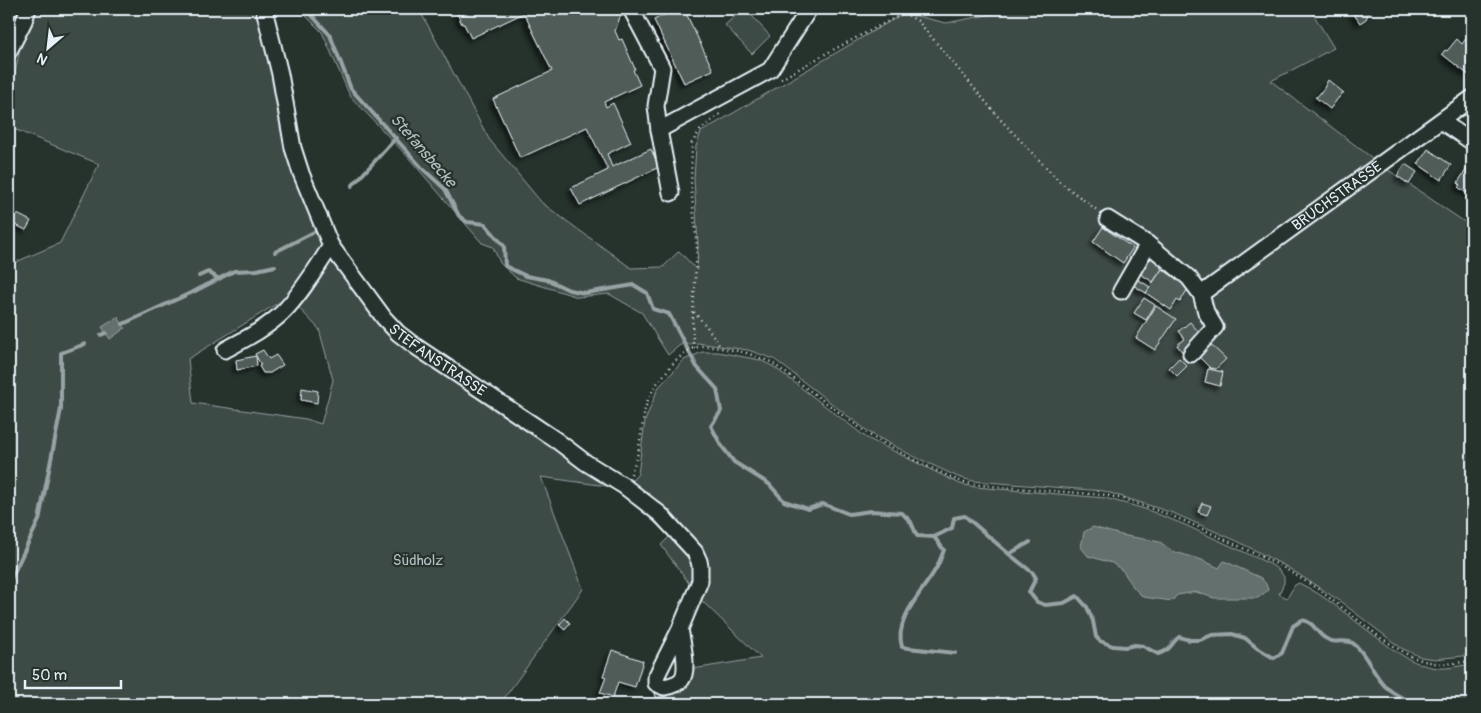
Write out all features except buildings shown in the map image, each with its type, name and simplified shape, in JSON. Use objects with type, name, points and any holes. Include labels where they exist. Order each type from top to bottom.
[{"type":"street","points":[[9,51],[28,9]]},
{"type":"street","name":"STEFANSTRASSE","points":[[264,9],[280,74],[293,148],[301,173],[331,246],[384,318],[398,333],[556,440],[585,462],[624,486],[660,514],[694,552],[699,561],[700,581],[680,629]]},
{"type":"street","points":[[631,9],[662,68],[656,106],[671,193]]},
{"type":"street","points":[[659,130],[770,70],[808,9]]},
{"type":"street","name":"BRUCHSTRASSE","points":[[1201,294],[1472,98]]},
{"type":"street","points":[[1441,121],[1472,142]]},
{"type":"street","points":[[1108,219],[1148,244],[1189,278],[1201,294],[1206,312],[1215,327],[1191,354]]},
{"type":"street","points":[[1121,290],[1148,244]]},
{"type":"street","points":[[225,350],[262,329],[284,312],[331,246]]},
{"type":"path","points":[[780,79],[904,11],[918,21],[1000,119],[1060,182],[1108,219]]},
{"type":"path","points":[[692,348],[697,247],[691,187],[692,143],[701,129],[727,110]]},
{"type":"path","points":[[693,311],[708,328],[721,348]]},
{"type":"path","points":[[624,486],[634,467],[648,400],[655,386],[680,356],[692,348],[702,346],[744,352],[771,362],[871,436],[914,460],[958,480],[971,484],[1000,487],[1099,494],[1123,499],[1167,514],[1281,566],[1325,594],[1381,638],[1410,656],[1435,663],[1448,664],[1472,661]]},
{"type":"green space","name":"Südholz","points":[[32,9],[267,9],[298,155],[327,247],[286,298],[188,359],[193,403],[306,419],[321,424],[333,380],[319,329],[294,303],[329,251],[391,332],[621,492],[638,474],[645,421],[658,388],[684,360],[702,352],[718,352],[760,360],[774,367],[867,438],[960,484],[975,487],[1105,498],[1145,509],[1185,525],[1270,564],[1279,570],[1284,577],[1284,583],[1279,594],[1287,598],[1295,585],[1299,583],[1309,588],[1410,660],[1438,668],[1472,664],[1472,704],[641,704],[682,692],[693,669],[761,658],[701,600],[661,545],[670,536],[628,499],[607,486],[541,477],[583,589],[500,704],[9,704],[9,265],[60,243],[99,164],[9,127],[9,104],[19,53],[18,46]]},
{"type":"green space","points":[[299,9],[419,9],[489,139],[542,203],[631,268],[663,267],[679,251],[697,270],[698,245],[694,179],[696,146],[701,132],[904,13],[946,23],[1019,9],[1310,9],[1334,48],[1271,81],[1384,167],[1472,227],[1472,655],[1435,659],[1421,657],[1401,648],[1337,599],[1287,567],[1237,541],[1173,513],[1104,491],[973,481],[958,477],[870,433],[774,359],[748,350],[698,343],[680,345],[668,355],[642,313],[609,294],[578,297],[516,278],[500,263],[493,247],[482,243],[407,156],[350,96],[322,32]]},
{"type":"green space","points":[[743,9],[746,9],[770,36],[752,54],[725,25]]},
{"type":"shaded area","points":[[118,317],[125,328],[110,339],[102,327]]},
{"type":"shaded area","points":[[1093,527],[1121,535],[1160,542],[1172,551],[1202,560],[1219,568],[1224,561],[1261,578],[1268,590],[1258,598],[1214,598],[1196,592],[1177,595],[1172,601],[1143,597],[1134,588],[1123,571],[1112,563],[1088,556],[1081,547],[1084,532]]},
{"type":"waterway","name":"Stefansbecke","points":[[306,9],[330,35],[351,89],[423,169],[445,189],[459,216],[467,222],[485,224],[504,246],[505,266],[526,276],[548,280],[569,290],[585,293],[634,285],[647,293],[653,309],[669,314],[697,367],[717,389],[721,411],[711,426],[721,445],[734,462],[769,484],[784,501],[808,509],[823,504],[849,514],[871,511],[902,513],[911,522],[917,536],[934,537],[952,528],[954,518],[965,516],[1033,573],[1036,578],[1029,592],[1037,602],[1045,605],[1064,603],[1077,596],[1087,607],[1093,621],[1096,637],[1100,641],[1113,646],[1143,646],[1158,654],[1169,649],[1179,637],[1200,640],[1212,635],[1232,634],[1245,638],[1274,658],[1282,653],[1293,626],[1302,620],[1306,621],[1329,640],[1337,642],[1347,641],[1354,644],[1387,688],[1401,698],[1417,704]]},
{"type":"waterway","points":[[352,186],[396,138]]},
{"type":"waterway","points":[[275,252],[318,230]]},
{"type":"waterway","points":[[123,324],[234,271],[257,270],[275,266]]},
{"type":"waterway","points":[[199,276],[208,272],[219,279]]},
{"type":"waterway","points":[[101,335],[106,333]]},
{"type":"waterway","points":[[9,583],[39,520],[61,409],[61,353],[85,344]]},
{"type":"waterway","points":[[934,537],[944,550],[933,574],[906,615],[900,636],[902,647],[955,653]]},
{"type":"waterway","points":[[1009,554],[1030,542]]}]
